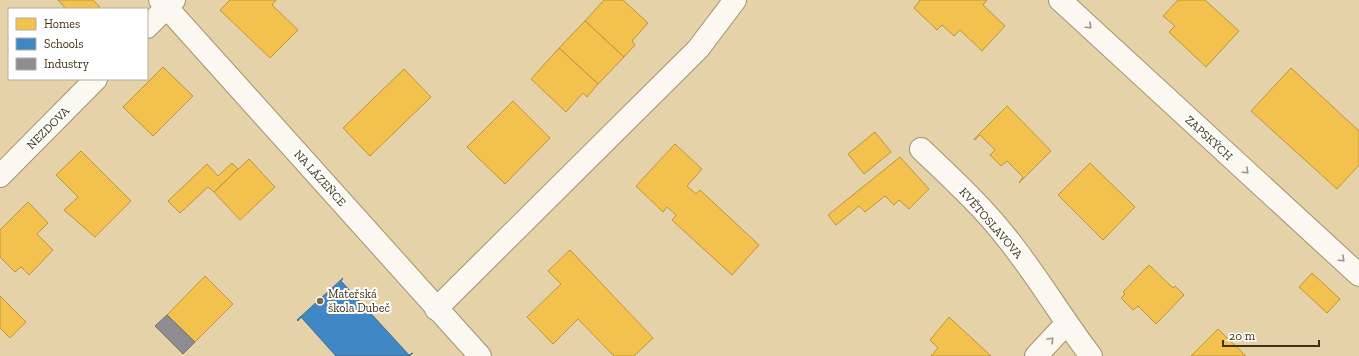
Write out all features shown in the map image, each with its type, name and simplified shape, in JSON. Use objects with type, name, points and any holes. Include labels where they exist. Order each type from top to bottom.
[{"type":"street","points":[[436,309],[693,55],[735,0]]},
{"type":"street","name":"ZAPSKÝCH","points":[[1060,0],[1359,275]]},
{"type":"street","points":[[148,27],[167,2]]},
{"type":"street","name":"NA LÁZEŇCE","points":[[167,2],[436,309],[480,356]]},
{"type":"street","name":"NEZDOVA","points":[[0,176],[95,80]]},
{"type":"street","name":"KVĚTOSLAVOVA","points":[[922,149],[1006,236],[1045,288],[1066,324],[1091,356]]},
{"type":"street","points":[[1036,356],[1066,324]]},
{"type":"building: Homes","points":[[58,0],[93,0],[100,7],[99,8],[65,8]]},
{"type":"building: Homes","points":[[230,0],[276,0],[272,5],[298,30],[270,58],[220,10]]},
{"type":"building: Homes","points":[[604,0],[623,0],[648,23],[632,41],[635,45],[624,57],[585,21]]},
{"type":"building: Homes","points":[[920,0],[987,0],[983,5],[1005,26],[982,51],[960,30],[954,36],[942,25],[937,30],[914,8]]},
{"type":"building: Homes","points":[[1178,0],[1205,0],[1239,31],[1206,67],[1169,32],[1175,26],[1163,16]]},
{"type":"building: Homes","points":[[585,21],[624,57],[598,84],[559,48]]},
{"type":"building: Homes","points":[[559,48],[598,84],[587,97],[583,93],[566,112],[531,79]]},
{"type":"building: Homes","points":[[163,67],[193,96],[153,136],[123,107]]},
{"type":"building: Homes","points":[[1291,68],[1359,131],[1359,165],[1337,189],[1251,111]]},
{"type":"building: Homes","points":[[404,69],[431,97],[370,156],[343,128]]},
{"type":"building: Homes","points":[[513,101],[550,138],[505,184],[467,147]]},
{"type":"building: Homes","points":[[1007,106],[1051,151],[1019,183],[1023,177],[1007,161],[1001,166],[990,155],[995,150],[980,135],[975,140],[974,139]]},
{"type":"building: Homes","points":[[875,132],[891,152],[864,174],[848,154]]},
{"type":"building: Homes","points":[[675,144],[702,169],[687,186],[696,194],[700,190],[759,245],[732,275],[672,220],[676,215],[667,207],[663,212],[636,186]]},
{"type":"building: Homes","points":[[81,151],[131,201],[95,237],[64,210],[78,197],[56,175]]},
{"type":"building: Homes","points":[[900,157],[929,189],[909,209],[899,200],[894,205],[885,196],[865,212],[859,206],[836,225],[828,215]]},
{"type":"building: Homes","points":[[249,159],[275,187],[240,220],[214,192]]},
{"type":"building: Homes","points":[[232,163],[238,169],[214,192],[208,187],[180,213],[168,201],[207,164],[218,176]]},
{"type":"building: Homes","points":[[1090,163],[1135,207],[1103,240],[1058,195]]},
{"type":"building: Homes","points":[[28,202],[48,223],[37,234],[53,250],[29,275],[21,267],[15,272],[0,257],[0,230]]},
{"type":"building: Homes","points":[[570,250],[653,338],[634,356],[614,356],[578,319],[553,344],[527,317],[561,284],[548,271]]},
{"type":"building: Homes","points":[[1149,265],[1173,288],[1175,286],[1184,295],[1156,324],[1138,306],[1133,310],[1121,298],[1125,294],[1123,292]]},
{"type":"building: Homes","points":[[1312,273],[1340,299],[1327,313],[1299,287]]},
{"type":"building: Homes","points":[[205,276],[233,304],[195,342],[167,315]]},
{"type":"building: Homes","points":[[0,296],[26,322],[10,338],[0,328]]},
{"type":"building: Homes","points":[[949,317],[991,356],[931,356],[938,348],[930,340]]},
{"type":"building: Homes","points":[[1218,329],[1246,356],[1191,356]]},
{"type":"building: Schools","points":[[343,278],[341,281],[409,355],[413,353],[409,356],[336,356],[301,317],[298,321],[297,320]]},
{"type":"building: Industry","points":[[167,315],[195,342],[183,354],[155,326]]},
{"type":"place","name":"Mateřská škola Dubeč","points":[[320,301]]}]
